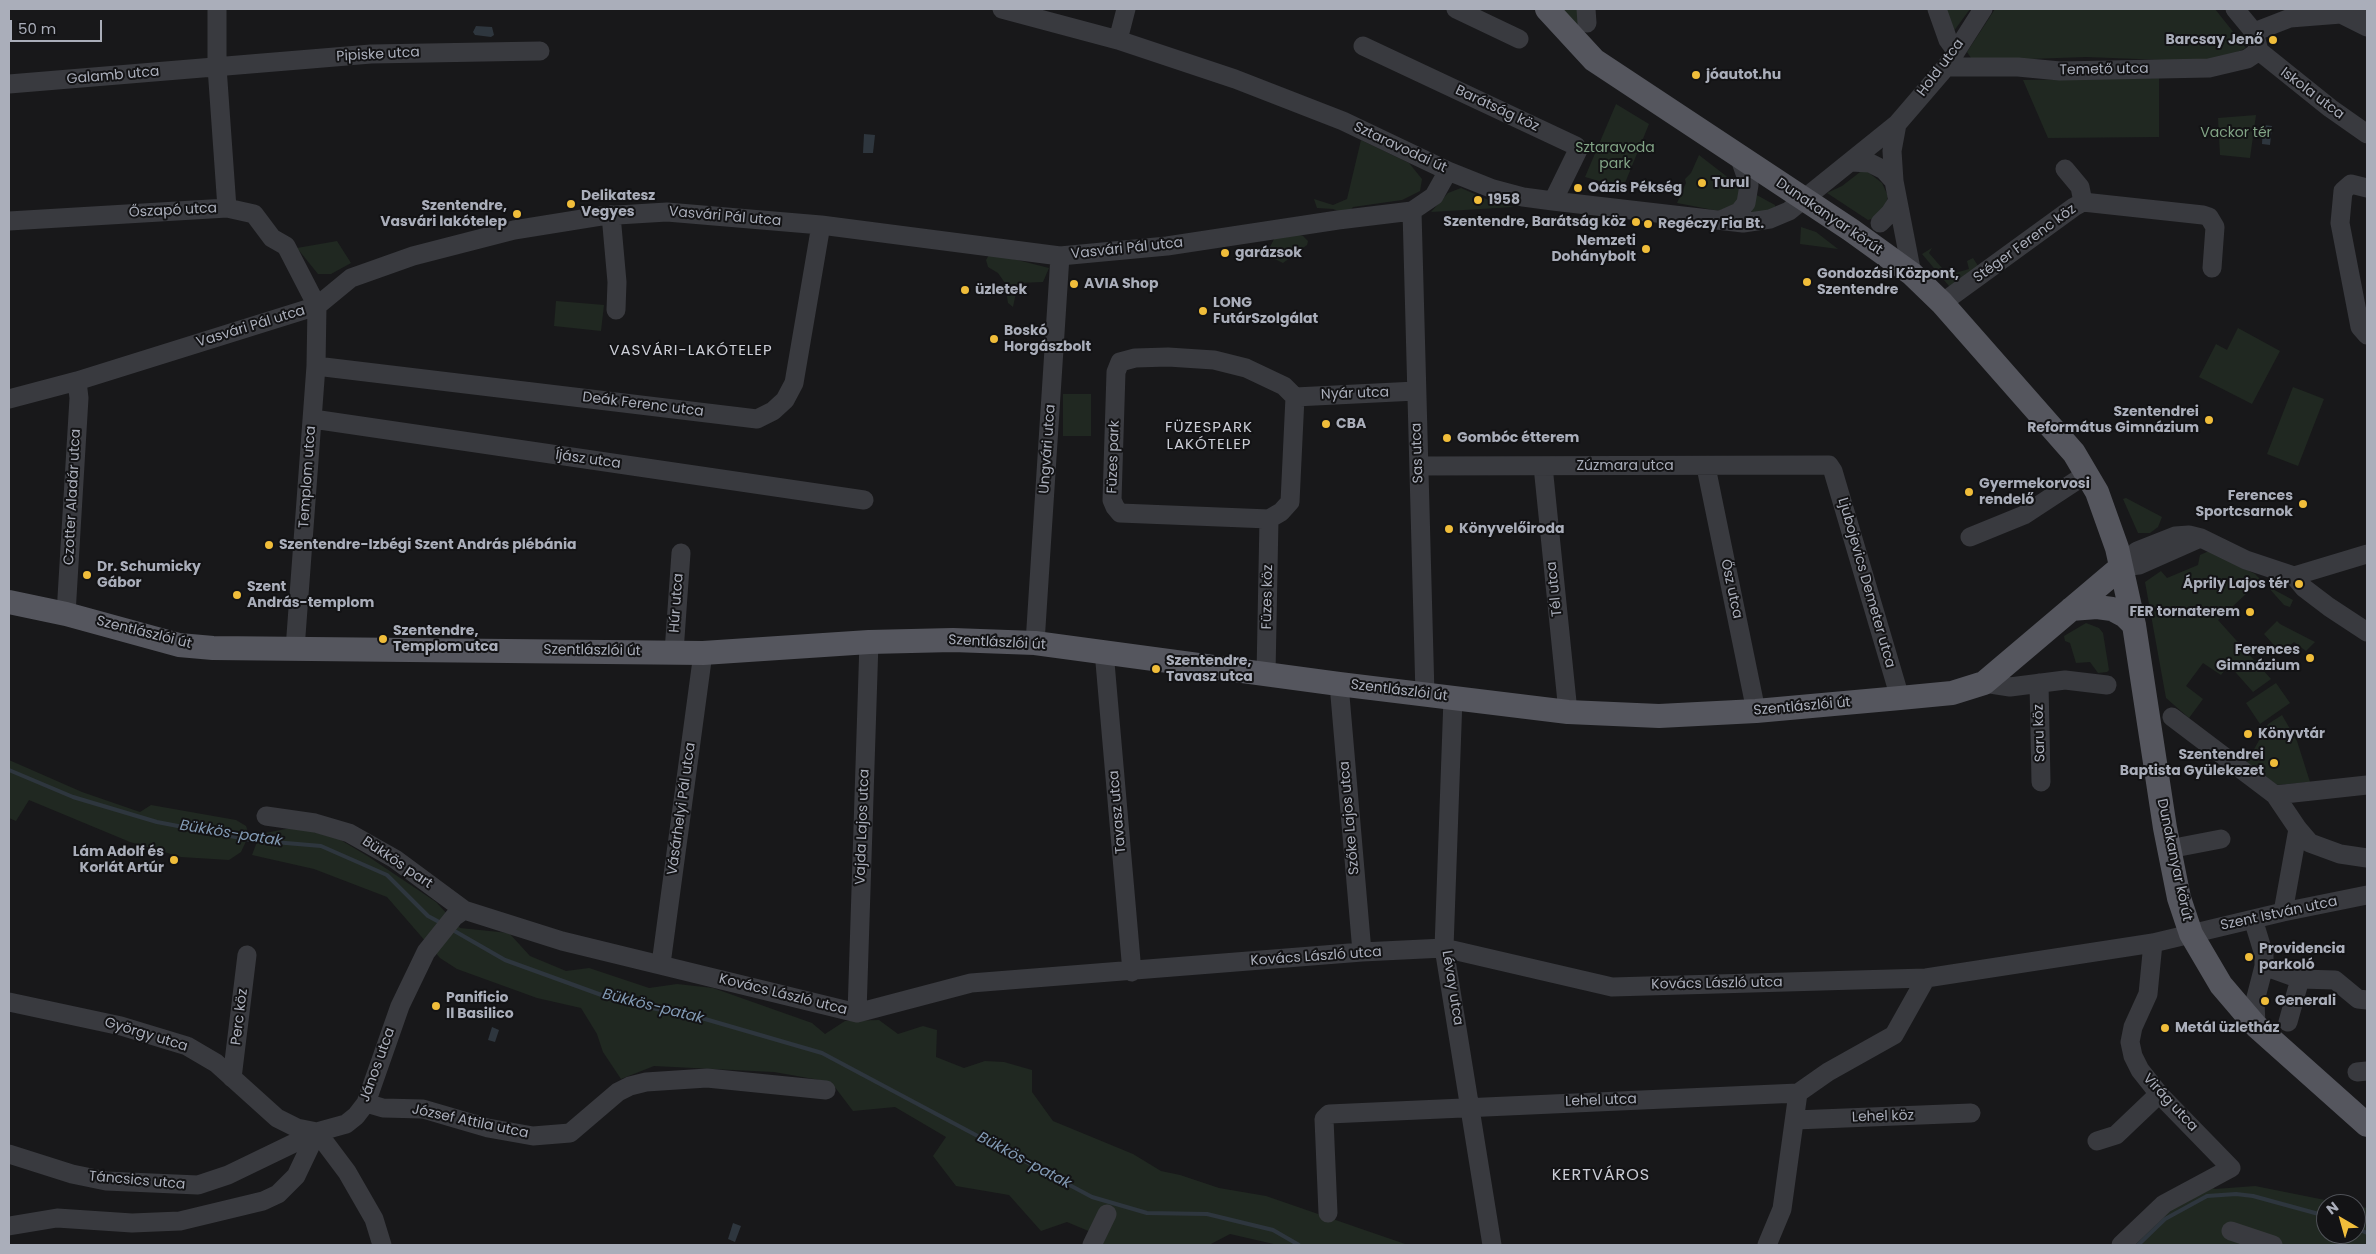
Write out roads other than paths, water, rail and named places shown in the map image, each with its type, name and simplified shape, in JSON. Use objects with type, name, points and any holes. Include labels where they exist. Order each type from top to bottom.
[{"type":"main road","name":"Dunakanyar körút","points":[[1546,9],[1594,60],[1740,159],[1805,200],[1912,274],[1942,303],[2056,432],[2088,473],[2105,510],[2121,567],[2134,625],[2169,849],[2180,898],[2191,934],[2221,985],[2256,1026],[2367,1125]]},
{"type":"main road","name":"Szentlászlói út","points":[[9,602],[66,614],[179,644],[254,650],[703,653],[870,642],[953,640],[1035,643],[1339,684],[1568,712],[1659,716],[1756,711],[1900,698],[1952,692],[1984,683],[2121,567]]},
{"type":"main road","points":[[2071,608],[2096,607],[2112,609],[2126,616],[2134,625]]},
{"type":"street","points":[[217,9],[217,67],[227,208]]},
{"type":"street","name":"Sztaravodai út","points":[[1002,9],[1118,40],[1235,79],[1342,121],[1448,171],[1493,189],[1523,197],[1743,224],[1756,222],[1789,211],[1805,200]]},
{"type":"street","points":[[1118,40],[1126,9]]},
{"type":"street","points":[[1456,9],[1519,38]]},
{"type":"street","points":[[1937,9],[1948,40],[1956,51]]},
{"type":"street","name":"Hold utca","points":[[1805,200],[1897,124],[1946,67],[1983,9]]},
{"type":"street","points":[[2235,9],[2254,32],[2259,51]]},
{"type":"street","points":[[2254,32],[2288,14],[2342,14],[2360,9]]},
{"type":"street","points":[[2342,14],[2367,27]]},
{"type":"street","name":"Barátság köz","points":[[1363,46],[1576,146],[1578,150],[1553,201]]},
{"type":"street","name":"Pipiske utca","points":[[217,67],[371,54],[540,51]]},
{"type":"street","name":"Temető utca","points":[[1946,67],[2018,67],[2060,71],[2209,68],[2247,59],[2259,51]]},
{"type":"street","name":"Iskola utca","points":[[2259,51],[2330,108],[2367,134]]},
{"type":"street","name":"Galamb utca","points":[[9,84],[217,67]]},
{"type":"street","points":[[1897,124],[1892,151],[1894,181],[1912,274]]},
{"type":"street","points":[[1721,220],[1739,212],[1746,203],[1749,185],[1740,159]]},
{"type":"street","points":[[1851,162],[1870,163],[1884,170],[1894,181]]},
{"type":"street","points":[[2065,168],[2080,187],[2083,202]]},
{"type":"street","name":"Vasvári Pál utca","points":[[9,399],[77,381],[317,306],[351,278],[413,256],[514,230],[611,215],[667,212],[821,225],[1060,256],[1167,246],[1338,220],[1412,211],[1434,196],[1448,171]]},
{"type":"street","points":[[2367,188],[2351,184],[2342,191],[2340,223],[2360,328],[2361,332],[2367,335]]},
{"type":"street","points":[[1880,222],[1890,213],[1897,202]]},
{"type":"street","name":"Stéger Ferenc köz","points":[[1942,303],[2074,206],[2083,202],[2203,215],[2210,218],[2215,227],[2212,268]]},
{"type":"street","name":"Őszapó utca","points":[[9,221],[227,208],[254,214],[272,238],[286,246],[317,306]]},
{"type":"street","name":"Sas utca","points":[[1412,211],[1425,695]]},
{"type":"street","points":[[611,215],[617,282],[616,310]]},
{"type":"street","name":"Deák Ferenc utca","points":[[316,366],[757,419],[773,411],[785,400],[794,384],[821,225]]},
{"type":"street","name":"Ungvári utca","points":[[1035,643],[1060,256]]},
{"type":"street","name":"Templom utca","points":[[295,649],[313,419],[317,306]]},
{"type":"street","name":"Füzes park","points":[[1269,519],[1120,513],[1112,500],[1116,372],[1120,362],[1135,358],[1168,357],[1214,360],[1246,368],[1284,386],[1295,397]]},
{"type":"street","name":"Czotter Aladár utca","points":[[66,614],[79,398],[77,381]]},
{"type":"street","name":"Nyár utca","points":[[1295,397],[1416,392]]},
{"type":"street","points":[[1269,519],[1281,512],[1290,502],[1295,397]]},
{"type":"street","name":"Íjász utca","points":[[313,419],[864,500]]},
{"type":"street","name":"Zúzmara utca","points":[[1418,466],[1706,467],[1828,465],[1832,467]]},
{"type":"street","name":"Tél utca","points":[[1543,466],[1568,712]]},
{"type":"street","name":"Ősz utca","points":[[1706,467],[1756,711]]},
{"type":"street","name":"Ljubojevics Demeter utca","points":[[1832,467],[1900,698]]},
{"type":"street","points":[[1970,537],[2024,515],[2088,473]]},
{"type":"street","name":"Füzes köz","points":[[1266,674],[1269,519]]},
{"type":"street","points":[[2121,567],[2137,552],[2175,536],[2189,535],[2203,539],[2246,560],[2294,576],[2304,588],[2328,607],[2367,632]]},
{"type":"street","name":"Húr utca","points":[[674,652],[681,553]]},
{"type":"street","points":[[2294,576],[2367,554]]},
{"type":"street","name":"Vajda Lajos utca","points":[[858,1013],[870,642]]},
{"type":"street","name":"Tavasz utca","points":[[1104,651],[1132,972]]},
{"type":"street","name":"Vásárhelyi Pál utca","points":[[661,964],[703,653]]},
{"type":"street","name":"Szentlászlói út","points":[[1984,683],[2010,687],[2065,680],[2107,685]]},
{"type":"street","name":"Saru köz","points":[[2039,683],[2042,782]]},
{"type":"street","name":"Szőke Lajos utca","points":[[1339,684],[1362,952]]},
{"type":"street","name":"Lévay utca","points":[[1453,698],[1444,948],[1492,1245]]},
{"type":"street","points":[[2172,717],[2275,795],[2310,843],[2340,854],[2367,858]]},
{"type":"street","points":[[2275,795],[2367,785]]},
{"type":"street","name":"Bükkös part","points":[[266,816],[315,823],[349,833],[395,859],[459,914]]},
{"type":"street","points":[[2283,912],[2298,829]]},
{"type":"street","points":[[2169,849],[2221,839]]},
{"type":"street","name":"Szent István utca","points":[[2191,934],[2283,912],[2367,896]]},
{"type":"street","name":"Kovács László utca","points":[[459,914],[858,1013],[971,984],[1362,952],[1444,948],[1612,987],[1926,978],[2153,942],[2191,934]]},
{"type":"street","name":"János utca","points":[[317,1132],[346,1124],[356,1116],[366,1103],[400,1006],[426,952],[436,938],[459,914]]},
{"type":"street","points":[[2253,919],[2264,955],[2264,966],[2255,1001],[2256,1026]]},
{"type":"street","name":"Virág utca","points":[[2121,1245],[2164,1204],[2231,1168],[2159,1094],[2140,1070],[2130,1042],[2133,1027],[2148,994],[2153,942]]},
{"type":"street","name":"Perc köz","points":[[232,1078],[247,955]]},
{"type":"street","points":[[2264,966],[2300,979],[2334,980],[2358,999],[2367,1000]]},
{"type":"street","points":[[1767,1245],[1782,1209],[1798,1093],[1828,1072],[1894,1035],[1926,978]]},
{"type":"street","points":[[2288,1022],[2300,979]]},
{"type":"street","name":"György utca","points":[[9,1002],[84,1017],[179,1043],[203,1055],[284,1123],[317,1132]]},
{"type":"street","name":"József Attila utca","points":[[366,1103],[383,1108],[423,1110],[488,1128],[533,1136],[570,1133],[618,1092],[630,1086],[646,1082],[668,1079],[707,1078],[826,1090]]},
{"type":"street","name":"Lehel utca","points":[[1328,1213],[1324,1119],[1329,1114],[1471,1106],[1798,1093]]},
{"type":"street","points":[[2097,1141],[2116,1135],[2159,1094]]},
{"type":"street","name":"Lehel köz","points":[[1795,1120],[1971,1113]]},
{"type":"street","points":[[9,1226],[56,1218],[132,1223],[180,1221],[263,1201],[278,1194],[296,1176],[317,1132],[347,1172],[374,1219],[382,1245]]},
{"type":"street","name":"Táncsics utca","points":[[9,1154],[72,1174],[106,1181],[198,1185],[228,1175],[317,1132]]},
{"type":"street","points":[[1092,1245],[1107,1214]]},
{"type":"street","points":[[2231,1231],[2273,1245]]},
{"type":"waterway","name":"Bükkös-patak","points":[[9,770],[73,797],[157,822],[251,840],[321,846],[387,875],[428,916],[441,923]]},
{"type":"waterway","name":"Bükkös-patak","points":[[451,929],[505,960],[618,1001],[705,1019],[822,1053],[1092,1197],[1147,1213],[1207,1214],[1273,1230],[1299,1245]]},
{"type":"waterway","name":"Bükkös-patak","points":[[2138,1245],[2165,1219],[2207,1196],[2236,1194],[2253,1196],[2316,1213]]},
{"type":"place","name":"Barcsay Jenő","points":[[2273,40]]},
{"type":"place","name":"jóautot.hu","points":[[1696,75]]},
{"type":"place","name":"Turul","points":[[1702,183]]},
{"type":"place","name":"Oázis Pékség","points":[[1578,188]]},
{"type":"place","name":"1958","points":[[1478,200]]},
{"type":"place","name":"Delikatesz Vegyes","points":[[571,204]]},
{"type":"place","name":"Szentendre, Vasvári lakótelep","points":[[517,214]]},
{"type":"place","name":"Szentendre, Barátság köz","points":[[1636,222]]},
{"type":"place","name":"Regéczy Fia Bt.","points":[[1648,224]]},
{"type":"place","name":"Nemzeti Dohánybolt","points":[[1646,249]]},
{"type":"place","name":"garázsok","points":[[1225,253]]},
{"type":"place","name":"Gondozási Központ, Szentendre","points":[[1807,282]]},
{"type":"place","name":"AVIA Shop","points":[[1074,284]]},
{"type":"place","name":"üzletek","points":[[965,290]]},
{"type":"place","name":"LONG FutárSzolgálat","points":[[1203,311]]},
{"type":"place","name":"Boskó Horgászbolt","points":[[994,339]]},
{"type":"place","name":"Szentendrei Református Gimnázium","points":[[2209,420]]},
{"type":"place","name":"CBA","points":[[1326,424]]},
{"type":"place","name":"Gombóc étterem","points":[[1447,438]]},
{"type":"place","name":"Gyermekorvosi rendelő","points":[[1969,492]]},
{"type":"place","name":"Ferences Sportcsarnok","points":[[2303,504]]},
{"type":"place","name":"Könyvelőiroda","points":[[1449,529]]},
{"type":"place","name":"Szentendre-Izbégi Szent András plébánia","points":[[269,545]]},
{"type":"place","name":"Dr. Schumicky Gábor","points":[[87,575]]},
{"type":"place","name":"Áprily Lajos tér","points":[[2299,584]]},
{"type":"place","name":"Szent András-templom","points":[[237,595]]},
{"type":"place","name":"FER tornaterem","points":[[2250,612]]},
{"type":"place","name":"Szentendre, Templom utca","points":[[383,639]]},
{"type":"place","name":"Ferences Gimnázium","points":[[2310,658]]},
{"type":"place","name":"Szentendre, Tavasz utca","points":[[1156,669]]},
{"type":"place","name":"Könyvtár","points":[[2248,734]]},
{"type":"place","name":"Szentendrei Baptista Gyülekezet","points":[[2274,763]]},
{"type":"place","name":"Lám Adolf és Korlát Artúr","points":[[174,860]]},
{"type":"place","name":"Providencia parkoló","points":[[2249,957]]},
{"type":"place","name":"Generali","points":[[2265,1001]]},
{"type":"place","name":"Panificio Il Basilico","points":[[436,1006]]},
{"type":"place","name":"Metál üzletház","points":[[2165,1028]]},
{"type":"district","name":"VASVÁRI-LAKÓTELEP","points":[[691,351]]},
{"type":"district","name":"FÜZESPARK LAKÓTELEP","points":[[1209,436]]},
{"type":"district","name":"KERTVÁROS","points":[[1601,1176]]},
{"type":"park label","name":"Vackor tér","points":[[2236,133]]},
{"type":"park label","name":"Sztaravoda park","points":[[1615,156]]}]
